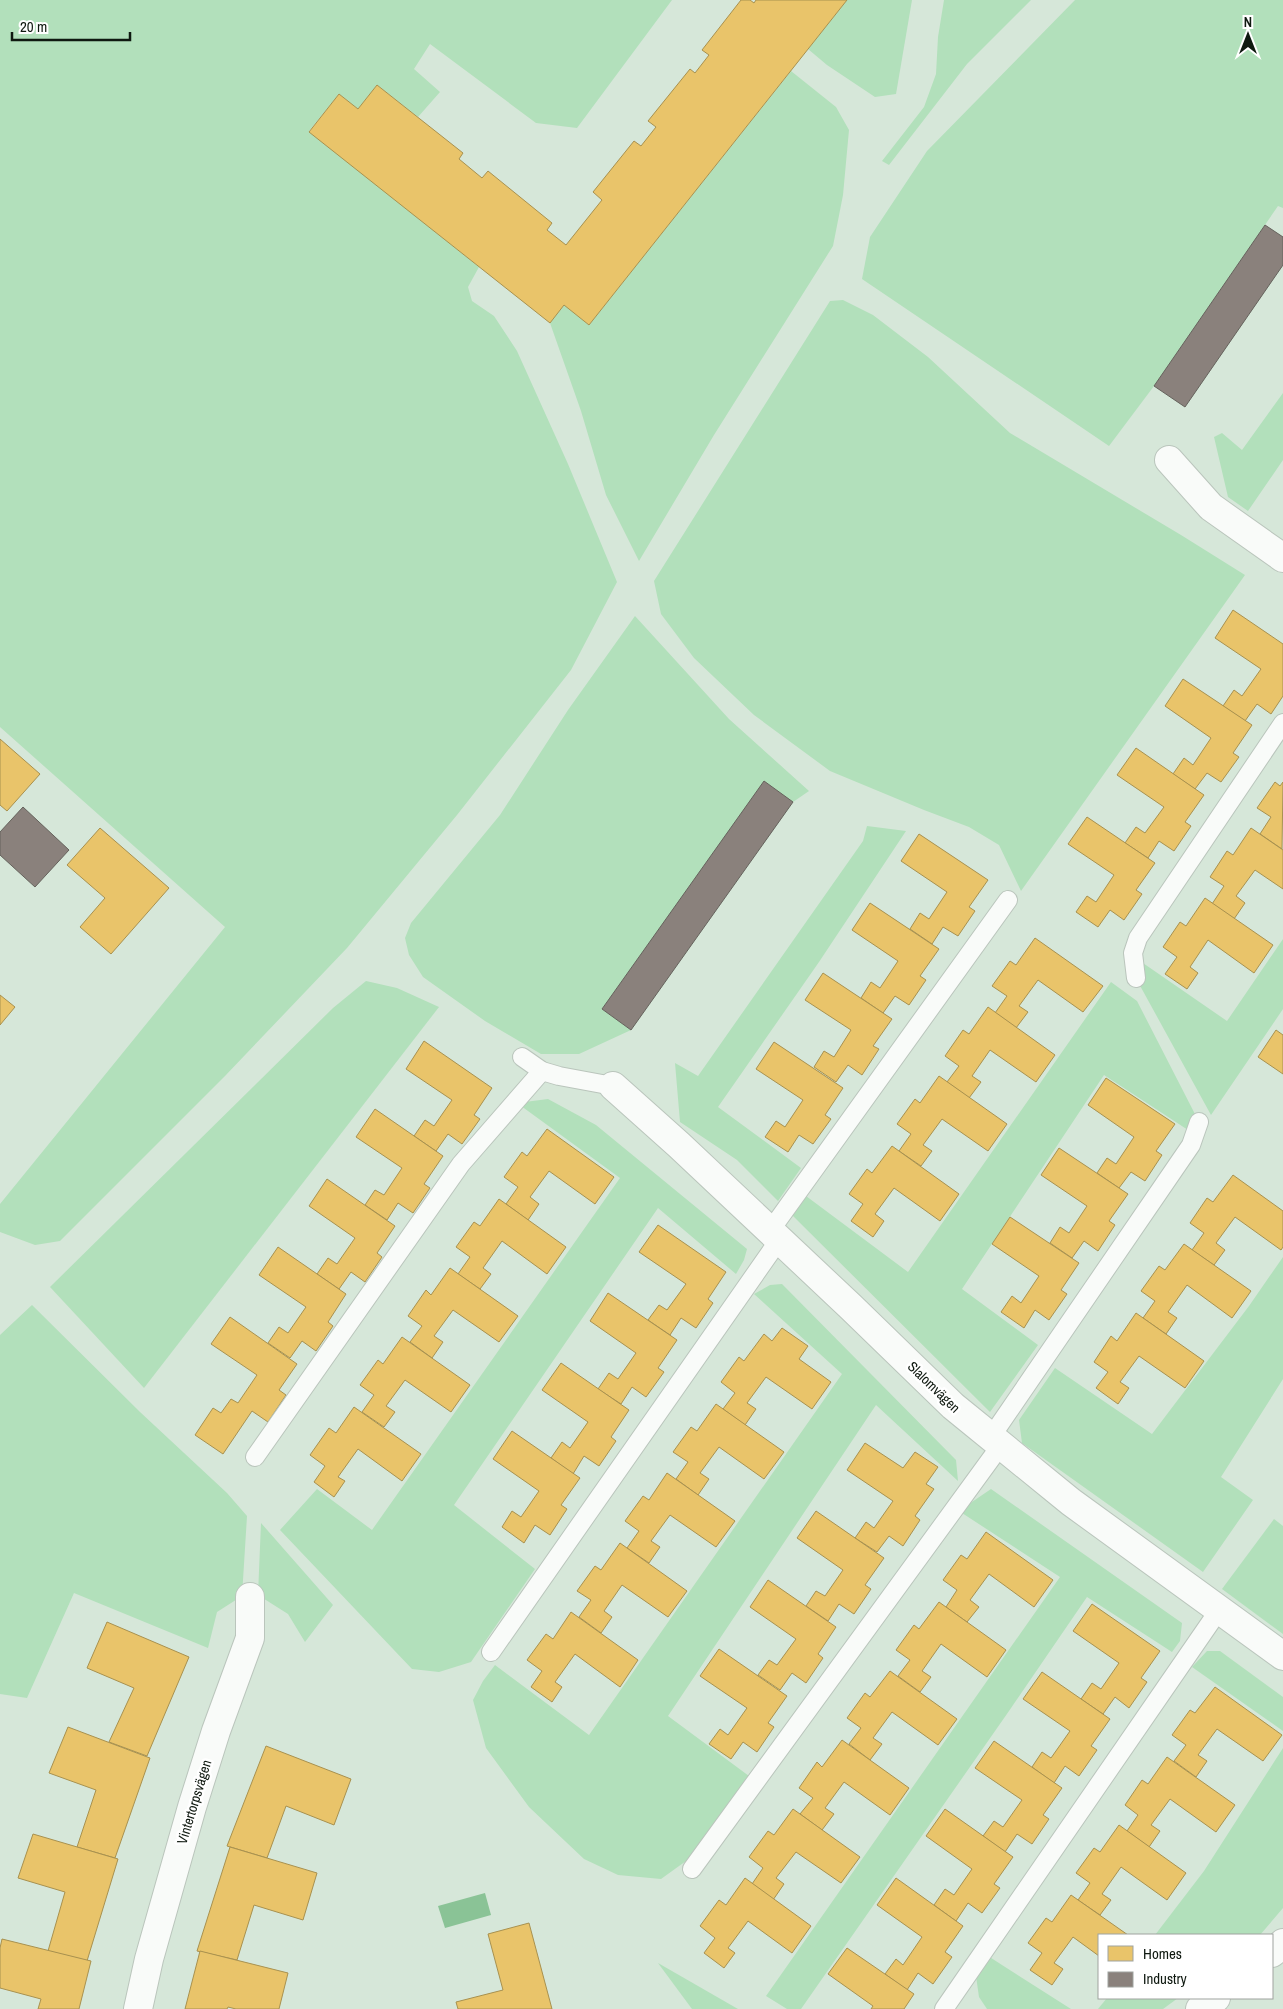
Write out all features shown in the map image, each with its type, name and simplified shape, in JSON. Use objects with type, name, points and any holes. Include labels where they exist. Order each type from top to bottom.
[{"type":"street","points":[[1168,460],[1211,507],[1283,558]]},
{"type":"street","name":"Slalomvägen","points":[[613,1086],[680,1145],[851,1306],[953,1406],[1070,1502],[1283,1656]]},
{"type":"street","name":"Vintertorpsvägen","points":[[138,2009],[149,1959],[192,1807],[216,1731],[250,1638],[250,1597]]},
{"type":"street","points":[[1273,1952],[1283,1943]]},
{"type":"street","points":[[1200,2009],[1215,1999]]},
{"type":"lane","points":[[1136,978],[1133,954],[1138,938],[1283,723]]},
{"type":"lane","points":[[491,1652],[775,1236],[1008,900]]},
{"type":"lane","points":[[522,1057],[542,1070],[559,1076],[613,1086]]},
{"type":"lane","points":[[255,1457],[461,1164],[542,1070]]},
{"type":"lane","points":[[692,1869],[996,1441],[1191,1145],[1200,1122]]},
{"type":"lane","points":[[944,2009],[1219,1610]]},
{"type":"shaded area","points":[[0,0],[672,0],[577,128],[536,123],[430,44],[414,69],[440,92],[418,117],[377,85],[358,109],[339,94],[309,131],[479,267],[468,287],[472,301],[494,316],[517,351],[568,464],[617,582],[571,670],[457,815],[347,948],[225,1076],[60,1241],[35,1245],[0,1232],[0,1204],[225,927],[0,727]]},
{"type":"shaded area","points":[[847,0],[912,0],[896,94],[875,97],[827,65],[808,49]]},
{"type":"shaded area","points":[[944,0],[1031,0],[967,64],[889,165],[882,161],[924,107],[936,74],[938,37]]},
{"type":"shaded area","points":[[1075,0],[1283,0],[1283,208],[1278,206],[1154,386],[1109,446],[862,279],[870,237],[927,151]]},
{"type":"shaded area","points":[[791,71],[836,107],[849,130],[843,195],[833,246],[714,435],[639,561],[606,495],[581,411],[550,323],[564,305],[589,325]]},
{"type":"shaded area","points":[[843,300],[873,315],[928,357],[1010,433],[1245,575],[1021,891],[999,845],[969,827],[830,771],[754,715],[694,658],[661,614],[654,581],[830,301]]},
{"type":"shaded area","points":[[1283,393],[1283,460],[1248,511],[1228,497],[1214,437],[1222,433],[1242,450]]},
{"type":"shaded area","points":[[635,616],[729,719],[809,791],[793,802],[764,782],[602,1009],[631,1030],[579,1054],[541,1054],[485,1021],[423,977],[409,955],[405,938],[411,923],[500,815],[568,710]]},
{"type":"shaded area","points":[[867,826],[906,831],[819,962],[718,1107],[801,1168],[778,1201],[737,1160],[680,1122],[675,1063],[698,1076],[863,841]]},
{"type":"shaded area","points":[[1283,939],[1283,1009],[1211,1115],[1138,982],[1140,961],[1227,1021]]},
{"type":"shaded area","points":[[366,981],[397,988],[439,1007],[144,1388],[50,1287],[333,1008]]},
{"type":"shaded area","points":[[1111,982],[1137,1001],[1197,1118],[1188,1130],[1104,1075],[962,1289],[1038,1345],[990,1412],[790,1213],[806,1196],[908,1272]]},
{"type":"shaded area","points":[[548,1099],[596,1125],[747,1249],[744,1260],[736,1274],[658,1208],[454,1505],[535,1569],[471,1662],[439,1672],[412,1669],[280,1530],[317,1489],[372,1530],[620,1178],[517,1103]]},
{"type":"shaded area","points":[[1283,1257],[1283,1379],[1221,1477],[1253,1500],[1203,1572],[1022,1443],[1019,1420],[1055,1368],[1152,1434],[1249,1306]]},
{"type":"shaded area","points":[[782,1284],[956,1460],[958,1481],[876,1405],[668,1716],[749,1776],[686,1861],[661,1879],[618,1875],[584,1859],[529,1807],[486,1748],[473,1700],[483,1681],[495,1665],[589,1735],[842,1374],[754,1294],[770,1285]]},
{"type":"shaded area","points":[[32,1305],[140,1412],[227,1493],[247,1516],[242,1596],[217,1612],[208,1648],[74,1593],[27,1698],[0,1694],[0,1335]]},
{"type":"shaded area","points":[[991,1489],[1182,1623],[1180,1641],[1172,1652],[1087,1597],[801,2009],[787,2009],[766,1996],[1060,1577],[962,1513],[969,1504]]},
{"type":"shaded area","points":[[1274,1519],[1283,1526],[1283,1634],[1222,1589]]},
{"type":"shaded area","points":[[261,1523],[333,1605],[305,1642],[288,1614],[258,1595]]},
{"type":"shaded area","points":[[1207,1651],[1220,1651],[1283,1697],[1283,1731],[1192,1667]]},
{"type":"shaded area","points":[[1283,1748],[1283,1908],[1261,1934],[1156,1934],[1204,1871]]},
{"type":"shaded area","points":[[485,1893],[491,1915],[445,1928],[438,1906]]},
{"type":"shaded area","points":[[988,1956],[1071,2009],[987,2009],[979,1997],[976,1976]]},
{"type":"shaded area","points":[[658,1963],[738,2009],[692,2009]]},
{"type":"shaded area","points":[[1106,1999],[1177,1999],[1163,2009],[1098,2009]]},
{"type":"building: Homes","points":[[741,0],[750,0],[754,3],[756,0],[847,0],[589,325],[564,305],[550,323],[309,132],[339,94],[358,109],[377,85],[463,153],[459,159],[482,178],[488,171],[552,223],[547,230],[566,245],[602,200],[593,192],[634,141],[641,146],[656,127],[648,121],[690,69],[695,73],[709,55],[702,50]]},
{"type":"building: Homes","points":[[1233,610],[1283,644],[1283,696],[1271,714],[1257,704],[1245,721],[1223,706],[1234,690],[1242,696],[1261,669],[1215,638]]},
{"type":"building: Homes","points":[[1183,679],[1252,725],[1233,753],[1239,757],[1221,782],[1207,773],[1195,789],[1173,774],[1184,758],[1193,765],[1211,738],[1165,706]]},
{"type":"building: Homes","points":[[0,739],[40,774],[7,811],[0,805]]},
{"type":"building: Homes","points":[[1136,748],[1204,795],[1185,822],[1191,826],[1174,851],[1159,841],[1148,858],[1125,843],[1136,827],[1145,833],[1164,807],[1117,775]]},
{"type":"building: Homes","points":[[1275,782],[1280,786],[1283,782],[1282,849],[1260,834],[1271,817],[1257,808]]},
{"type":"building: Homes","points":[[1087,817],[1155,863],[1136,890],[1142,894],[1124,920],[1110,910],[1098,927],[1076,912],[1087,896],[1096,902],[1114,875],[1068,844]]},
{"type":"building: Homes","points":[[100,828],[169,888],[111,954],[80,927],[105,898],[67,865]]},
{"type":"building: Homes","points":[[1251,828],[1283,850],[1283,889],[1255,870],[1236,896],[1245,903],[1234,919],[1212,904],[1224,886],[1210,877],[1227,851],[1233,855]]},
{"type":"building: Homes","points":[[919,834],[988,880],[969,907],[975,911],[958,936],[943,927],[932,944],[910,929],[920,913],[929,919],[947,892],[901,861]]},
{"type":"building: Homes","points":[[1205,898],[1273,945],[1254,973],[1208,940],[1190,967],[1198,973],[1187,989],[1165,974],[1177,957],[1163,947],[1180,922],[1186,926]]},
{"type":"building: Homes","points":[[870,903],[939,949],[920,976],[926,980],[909,1005],[895,996],[883,1013],[861,998],[871,982],[880,988],[898,961],[852,930]]},
{"type":"building: Homes","points":[[1035,938],[1103,986],[1083,1012],[1038,980],[1019,1006],[1028,1012],[1016,1028],[995,1013],[1007,996],[992,986],[1010,961],[1016,965]]},
{"type":"building: Homes","points":[[823,973],[892,1019],[873,1046],[879,1049],[862,1075],[848,1065],[836,1082],[814,1067],[824,1051],[834,1057],[851,1030],[805,1000]]},
{"type":"building: Homes","points":[[0,995],[15,1007],[0,1025]]},
{"type":"building: Homes","points":[[988,1007],[1055,1055],[1036,1082],[990,1050],[972,1076],[981,1082],[969,1098],[947,1082],[959,1066],[945,1056],[963,1030],[969,1034]]},
{"type":"building: Homes","points":[[1276,1030],[1283,1035],[1283,1074],[1258,1057]]},
{"type":"building: Homes","points":[[424,1041],[492,1088],[474,1115],[480,1119],[462,1144],[448,1134],[436,1151],[414,1136],[425,1120],[434,1126],[452,1100],[406,1069]]},
{"type":"building: Homes","points":[[774,1042],[843,1088],[825,1115],[831,1119],[813,1144],[799,1135],[788,1152],[765,1137],[776,1121],[785,1127],[803,1100],[756,1069]]},
{"type":"building: Homes","points":[[939,1076],[1007,1124],[988,1151],[942,1119],[923,1145],[932,1151],[921,1166],[899,1151],[911,1134],[897,1124],[915,1099],[920,1103]]},
{"type":"building: Homes","points":[[1106,1078],[1175,1124],[1156,1151],[1162,1155],[1145,1181],[1131,1172],[1119,1188],[1097,1173],[1107,1158],[1116,1164],[1134,1137],[1088,1105]]},
{"type":"building: Homes","points":[[375,1109],[443,1156],[424,1184],[430,1188],[413,1213],[398,1203],[387,1220],[365,1205],[375,1190],[384,1195],[402,1168],[356,1137]]},
{"type":"building: Homes","points":[[547,1129],[614,1177],[595,1204],[549,1171],[530,1197],[539,1204],[528,1220],[506,1204],[518,1187],[504,1177],[522,1152],[527,1156]]},
{"type":"building: Homes","points":[[892,1146],[959,1194],[940,1221],[894,1188],[875,1214],[884,1221],[873,1237],[851,1221],[863,1204],[849,1194],[867,1169],[872,1173]]},
{"type":"building: Homes","points":[[1059,1148],[1128,1194],[1109,1221],[1115,1225],[1098,1251],[1084,1241],[1072,1258],[1050,1243],[1060,1227],[1069,1233],[1087,1206],[1041,1175]]},
{"type":"building: Homes","points":[[1233,1175],[1283,1211],[1283,1247],[1281,1250],[1235,1217],[1216,1243],[1225,1250],[1214,1265],[1192,1250],[1204,1233],[1190,1223],[1207,1198],[1213,1202]]},
{"type":"building: Homes","points":[[327,1179],[395,1226],[377,1253],[382,1257],[365,1282],[351,1272],[339,1289],[317,1274],[328,1258],[337,1264],[355,1238],[309,1206]]},
{"type":"building: Homes","points":[[499,1199],[566,1247],[547,1274],[502,1241],[483,1268],[491,1274],[480,1289],[458,1274],[470,1257],[456,1247],[474,1222],[480,1226]]},
{"type":"building: Homes","points":[[1010,1217],[1079,1263],[1061,1290],[1067,1294],[1049,1320],[1035,1310],[1024,1328],[1001,1312],[1012,1296],[1021,1303],[1039,1276],[992,1244]]},
{"type":"building: Homes","points":[[658,1225],[726,1272],[708,1299],[713,1303],[696,1328],[681,1318],[670,1335],[648,1320],[659,1305],[667,1310],[686,1284],[639,1252]]},
{"type":"building: Homes","points":[[1184,1244],[1251,1291],[1232,1318],[1187,1285],[1168,1312],[1177,1318],[1166,1334],[1143,1318],[1155,1301],[1141,1291],[1159,1266],[1165,1270]]},
{"type":"building: Homes","points":[[278,1247],[346,1294],[328,1322],[333,1326],[316,1351],[302,1341],[290,1358],[268,1343],[279,1327],[288,1333],[306,1307],[259,1275]]},
{"type":"building: Homes","points":[[450,1268],[518,1316],[499,1342],[453,1310],[434,1336],[443,1342],[432,1358],[410,1342],[422,1326],[408,1316],[426,1290],[431,1295]]},
{"type":"building: Homes","points":[[608,1293],[677,1340],[658,1368],[664,1372],[646,1397],[632,1387],[621,1404],[598,1389],[609,1373],[618,1379],[636,1353],[590,1321]]},
{"type":"building: Homes","points":[[1136,1313],[1204,1361],[1185,1388],[1139,1356],[1120,1382],[1129,1388],[1118,1404],[1096,1388],[1108,1372],[1094,1362],[1111,1336],[1117,1341]]},
{"type":"building: Homes","points":[[230,1317],[297,1364],[279,1390],[286,1395],[268,1422],[252,1411],[223,1454],[195,1435],[213,1408],[221,1413],[231,1399],[238,1403],[257,1375],[211,1344]]},
{"type":"building: Homes","points":[[782,1328],[808,1346],[799,1359],[831,1382],[812,1409],[766,1377],[747,1403],[756,1409],[745,1425],[723,1409],[735,1393],[721,1382],[739,1357],[744,1361],[764,1334],[772,1341]]},
{"type":"building: Homes","points":[[402,1337],[470,1385],[451,1412],[405,1380],[386,1406],[395,1412],[384,1427],[362,1412],[374,1395],[360,1385],[378,1360],[383,1364]]},
{"type":"building: Homes","points":[[561,1363],[629,1410],[611,1437],[616,1441],[599,1466],[584,1456],[573,1474],[551,1458],[562,1442],[570,1448],[588,1422],[542,1390]]},
{"type":"building: Homes","points":[[716,1404],[784,1452],[764,1479],[719,1447],[700,1473],[709,1479],[698,1495],[676,1479],[688,1462],[673,1452],[691,1427],[697,1431]]},
{"type":"building: Homes","points":[[354,1407],[421,1454],[402,1481],[358,1449],[338,1477],[345,1481],[334,1497],[314,1482],[325,1466],[310,1455],[329,1428],[336,1433]]},
{"type":"building: Homes","points":[[512,1431],[580,1478],[561,1505],[567,1509],[550,1535],[535,1525],[524,1543],[502,1527],[512,1511],[521,1517],[539,1491],[493,1459]]},
{"type":"building: Homes","points":[[865,1443],[903,1468],[915,1452],[938,1467],[926,1484],[934,1489],[915,1516],[920,1520],[903,1546],[889,1536],[877,1552],[855,1538],[866,1522],[874,1528],[893,1501],[847,1470]]},
{"type":"building: Homes","points":[[667,1473],[735,1521],[716,1547],[670,1515],[651,1541],[660,1547],[649,1563],[627,1548],[639,1531],[625,1521],[643,1496],[649,1500]]},
{"type":"building: Homes","points":[[816,1511],[884,1558],[865,1585],[871,1589],[854,1614],[839,1604],[828,1621],[806,1606],[816,1591],[825,1596],[843,1570],[797,1538]]},
{"type":"building: Homes","points":[[986,1532],[1053,1580],[1034,1607],[989,1574],[970,1600],[979,1607],[967,1622],[946,1607],[957,1590],[943,1580],[961,1555],[967,1559]]},
{"type":"building: Homes","points":[[620,1543],[687,1591],[668,1617],[622,1585],[604,1611],[612,1617],[601,1633],[579,1617],[591,1600],[577,1591],[595,1566],[601,1570]]},
{"type":"building: Homes","points":[[768,1580],[836,1627],[818,1654],[823,1658],[806,1683],[792,1673],[780,1690],[758,1675],[769,1660],[777,1665],[796,1639],[750,1607]]},
{"type":"building: Homes","points":[[939,1602],[1006,1650],[987,1677],[941,1644],[922,1671],[931,1677],[920,1692],[898,1676],[910,1660],[896,1650],[914,1625],[919,1629]]},
{"type":"building: Homes","points":[[1092,1604],[1160,1651],[1141,1678],[1147,1682],[1129,1708],[1115,1697],[1103,1714],[1081,1699],[1092,1683],[1101,1689],[1119,1663],[1073,1631]]},
{"type":"building: Homes","points":[[571,1612],[638,1660],[620,1687],[575,1654],[555,1682],[562,1687],[552,1702],[531,1687],[542,1671],[527,1660],[546,1634],[553,1639]]},
{"type":"building: Homes","points":[[107,1622],[189,1657],[147,1756],[109,1742],[134,1688],[87,1668]]},
{"type":"building: Homes","points":[[719,1649],[787,1696],[768,1723],[774,1727],[757,1752],[743,1742],[731,1759],[709,1744],[720,1729],[728,1735],[747,1708],[700,1676]]},
{"type":"building: Homes","points":[[890,1671],[957,1719],[938,1745],[892,1712],[873,1738],[882,1744],[870,1760],[849,1744],[861,1728],[847,1718],[865,1693],[870,1697]]},
{"type":"building: Homes","points":[[1042,1672],[1110,1719],[1091,1746],[1097,1750],[1079,1776],[1065,1766],[1054,1783],[1032,1767],[1042,1752],[1051,1758],[1070,1731],[1023,1699]]},
{"type":"building: Homes","points":[[1215,1687],[1282,1735],[1263,1761],[1217,1729],[1198,1755],[1207,1761],[1196,1777],[1174,1761],[1186,1745],[1172,1735],[1190,1710],[1195,1713]]},
{"type":"building: Homes","points":[[68,1727],[150,1758],[115,1858],[77,1847],[96,1790],[49,1773]]},
{"type":"building: Homes","points":[[842,1740],[909,1788],[890,1815],[844,1782],[825,1808],[834,1814],[822,1830],[800,1814],[813,1798],[799,1788],[817,1762],[822,1767]]},
{"type":"building: Homes","points":[[994,1741],[1062,1788],[1043,1815],[1049,1819],[1032,1844],[1017,1834],[1005,1852],[983,1836],[994,1821],[1003,1827],[1022,1800],[975,1768]]},
{"type":"building: Homes","points":[[266,1746],[351,1779],[334,1825],[286,1806],[267,1858],[227,1846]]},
{"type":"building: Homes","points":[[1167,1757],[1235,1805],[1216,1832],[1170,1799],[1151,1825],[1160,1831],[1149,1847],[1127,1831],[1138,1815],[1125,1805],[1142,1780],[1148,1784]]},
{"type":"building: Homes","points":[[793,1809],[860,1857],[841,1883],[796,1852],[776,1878],[784,1884],[773,1900],[752,1884],[763,1868],[749,1857],[768,1831],[774,1835]]},
{"type":"building: Homes","points":[[945,1809],[1013,1857],[994,1884],[1000,1888],[982,1913],[968,1903],[956,1921],[934,1905],[945,1889],[954,1895],[972,1869],[926,1836]]},
{"type":"building: Homes","points":[[1119,1825],[1186,1873],[1167,1900],[1121,1867],[1102,1894],[1111,1900],[1100,1915],[1078,1900],[1090,1883],[1076,1873],[1094,1848],[1100,1852]]},
{"type":"building: Homes","points":[[33,1834],[118,1859],[87,1961],[48,1951],[65,1892],[18,1878]]},
{"type":"building: Homes","points":[[230,1847],[317,1873],[303,1920],[254,1905],[237,1960],[197,1951]]},
{"type":"building: Homes","points":[[745,1878],[811,1926],[792,1953],[748,1921],[728,1948],[735,1953],[724,1968],[704,1953],[715,1938],[700,1926],[719,1900],[726,1905]]},
{"type":"building: Homes","points":[[896,1878],[963,1926],[945,1952],[952,1957],[933,1984],[918,1973],[907,1990],[885,1974],[896,1959],[903,1965],[922,1937],[877,1905]]},
{"type":"building: Homes","points":[[1071,1895],[1127,1934],[1098,1934],[1098,1955],[1073,1937],[1054,1963],[1063,1969],[1052,1985],[1030,1970],[1042,1953],[1028,1943],[1046,1918],[1052,1922]]},
{"type":"building: Homes","points":[[529,1923],[552,2009],[458,2009],[456,2002],[503,1990],[488,1934]]},
{"type":"building: Homes","points":[[2,1939],[91,1961],[79,2009],[38,2009],[41,1999],[0,1988],[0,1948]]},
{"type":"building: Homes","points":[[847,1948],[914,1994],[904,2009],[871,2009],[873,2006],[828,1974]]},
{"type":"building: Homes","points":[[200,1951],[288,1973],[279,2009],[236,2009],[228,2007],[227,2009],[185,2009]]},
{"type":"building: Industry","points":[[1265,225],[1283,237],[1283,265],[1185,407],[1154,386]]},
{"type":"building: Industry","points":[[764,781],[793,802],[631,1030],[602,1009]]},
{"type":"building: Industry","points":[[23,807],[69,850],[35,887],[0,855],[0,832]]}]
